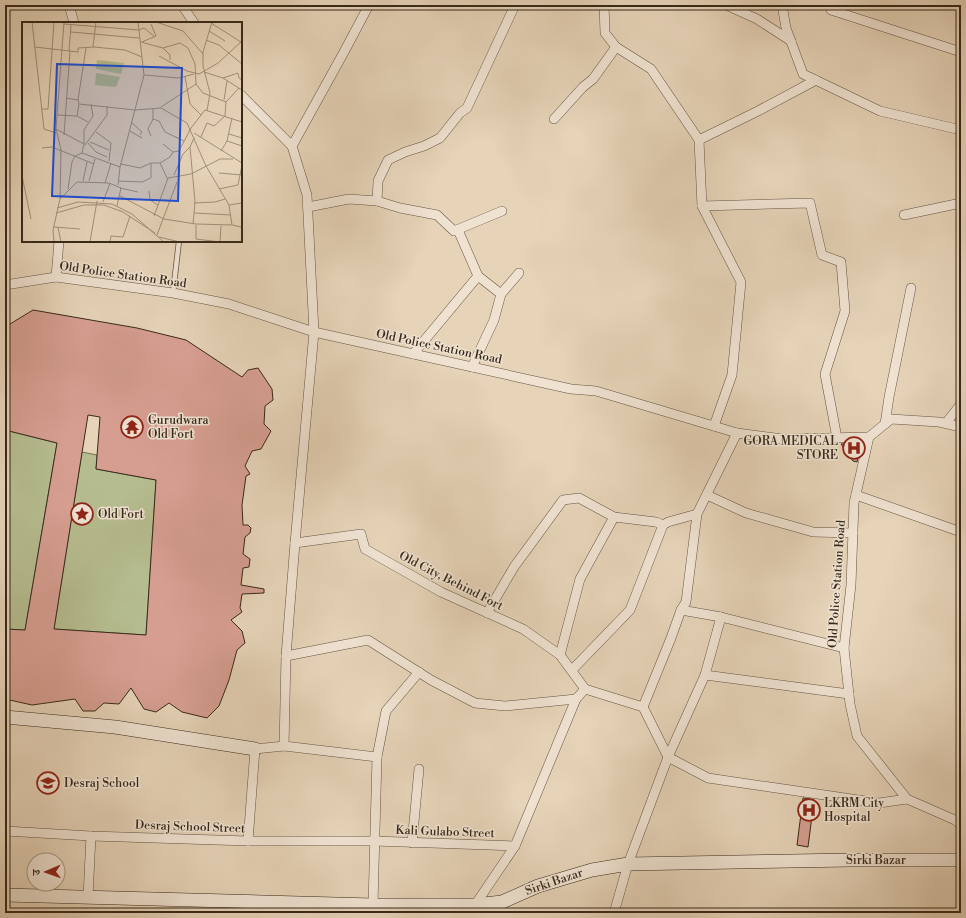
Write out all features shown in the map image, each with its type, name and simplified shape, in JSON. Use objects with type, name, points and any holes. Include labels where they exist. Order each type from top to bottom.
[{"type":"street","points":[[69,5],[74,22]]},
{"type":"street","points":[[182,5],[193,22]]},
{"type":"street","points":[[292,146],[369,5]]},
{"type":"street","points":[[377,201],[378,181],[388,160],[440,138],[460,113],[467,108],[515,5]]},
{"type":"street","points":[[604,5],[605,32],[616,47],[651,69],[699,140],[702,206],[741,282],[732,375],[714,426]]},
{"type":"street","points":[[726,5],[757,19],[791,42]]},
{"type":"street","points":[[782,5],[786,28],[803,74],[880,111],[961,130]]},
{"type":"street","points":[[831,10],[961,52]]},
{"type":"street","points":[[554,119],[583,87],[593,79],[616,47]]},
{"type":"street","points":[[699,140],[816,80]]},
{"type":"street","points":[[242,96],[292,146],[307,195],[308,207],[314,332],[286,656],[284,746]]},
{"type":"street","points":[[308,207],[349,199],[377,201],[400,208],[437,215],[454,232],[502,211]]},
{"type":"street","points":[[702,206],[810,202],[822,255],[841,262],[845,311],[825,374],[837,438]]},
{"type":"street","points":[[904,215],[961,203]]},
{"type":"street","points":[[458,230],[478,276],[501,294]]},
{"type":"street","points":[[56,277],[59,242]]},
{"type":"street","points":[[472,367],[494,320],[501,294],[519,273]]},
{"type":"street","points":[[413,354],[478,276]]},
{"type":"street","name":"Old Police Station Road","points":[[5,285],[56,277],[173,293],[229,304],[314,332],[571,389],[596,391],[737,433],[783,438],[869,437],[854,503],[851,584],[844,648],[849,694],[857,736],[907,799],[955,820],[961,825]]},
{"type":"street","points":[[885,424],[911,288]]},
{"type":"street","points":[[946,423],[961,404]]},
{"type":"street","points":[[869,437],[891,419],[946,423],[961,427]]},
{"type":"street","points":[[643,707],[681,610],[686,602],[697,514],[737,433]]},
{"type":"street","points":[[707,495],[746,513],[813,532],[853,533]]},
{"type":"street","points":[[856,496],[961,532]]},
{"type":"street","points":[[488,613],[514,567],[563,500],[579,498],[614,517],[656,522],[663,525]]},
{"type":"street","points":[[572,670],[630,610],[663,525],[668,522],[697,514]]},
{"type":"street","points":[[560,655],[580,579],[614,517]]},
{"type":"street","name":"Old City, Behind Fort","points":[[295,543],[361,534],[365,549],[441,592],[523,629],[560,655],[585,689]]},
{"type":"street","points":[[681,610],[721,617],[844,648]]},
{"type":"street","points":[[614,913],[628,864],[668,757],[705,674],[721,617]]},
{"type":"street","points":[[286,656],[368,640],[419,672],[475,703],[505,706],[576,699]]},
{"type":"street","points":[[373,905],[377,757],[386,711],[419,672]]},
{"type":"street","points":[[705,674],[849,694]]},
{"type":"street","points":[[475,905],[515,846],[576,699],[585,689],[643,707],[668,757],[708,778],[879,803],[907,799]]},
{"type":"street","points":[[5,717],[115,727],[255,749],[284,746],[377,757]]},
{"type":"street","points":[[248,841],[255,749]]},
{"type":"street","points":[[412,843],[419,769]]},
{"type":"street","name":"Desraj School Street","points":[[5,831],[91,836],[248,841],[374,841]]},
{"type":"street","points":[[88,897],[91,836]]},
{"type":"street","name":"Kali Gulabo Street","points":[[374,841],[515,846]]},
{"type":"street","name":"Sirki Bazar","points":[[5,894],[373,905],[475,905],[500,908],[546,883],[592,870],[628,864],[850,860],[961,860]]},
{"type":"lane","points":[[173,293],[179,242]]},
{"type":"green space","points":[[5,430],[57,443],[25,630],[5,629]]},
{"type":"green space","points":[[82,452],[97,455],[96,469],[156,480],[146,635],[54,629]]},
{"type":"building","points":[[33,310],[137,328],[186,340],[242,377],[248,370],[258,368],[272,389],[273,400],[265,406],[264,424],[271,431],[261,449],[252,451],[245,466],[250,474],[246,476],[242,505],[243,525],[248,525],[251,528],[250,533],[245,537],[243,554],[250,559],[249,567],[243,568],[241,585],[264,589],[264,593],[242,594],[240,608],[242,612],[231,620],[242,631],[245,643],[237,650],[229,680],[219,706],[207,718],[182,712],[169,703],[156,712],[144,709],[131,688],[119,704],[104,703],[95,711],[83,711],[75,699],[32,705],[5,699],[5,629],[25,630],[57,443],[5,430],[5,333],[10,324]],"holes":[[[88,415],[100,417],[96,469],[156,480],[146,635],[54,629]]]},
{"type":"building","points":[[861,443],[857,462],[853,461],[841,444]]},
{"type":"building","points":[[803,798],[814,800],[808,847],[797,845]]},
{"type":"place","name":"Gurudwara Old Fort","points":[[132,427]]},
{"type":"place","name":"GORA MEDICAL STORE","points":[[854,448]]},
{"type":"place","name":"Old Fort","points":[[82,514]]},
{"type":"place","name":"Desraj School","points":[[48,783]]},
{"type":"place","name":"LKRM City Hospital","points":[[809,810]]}]
